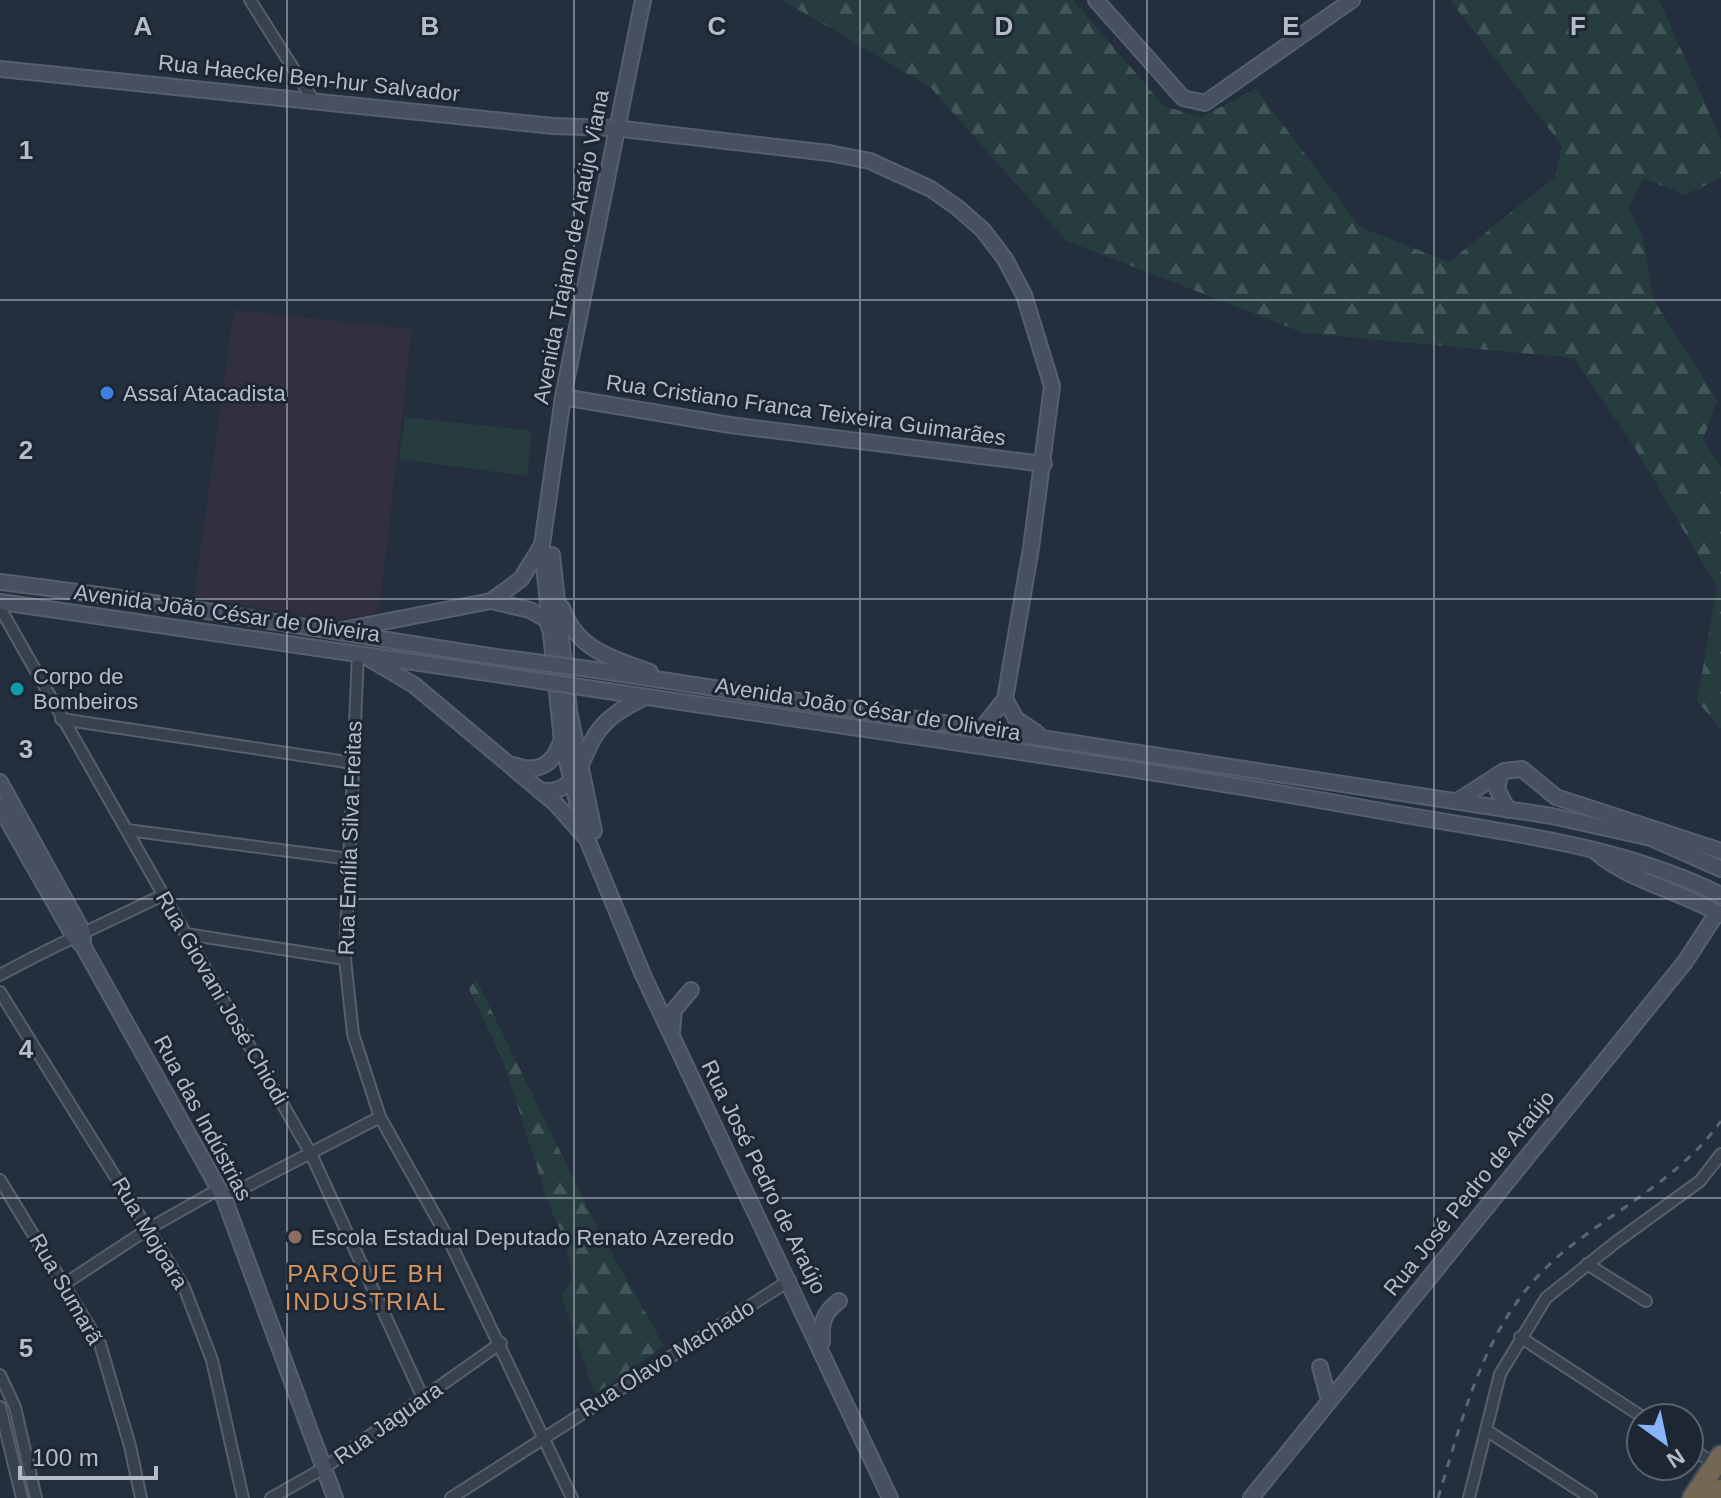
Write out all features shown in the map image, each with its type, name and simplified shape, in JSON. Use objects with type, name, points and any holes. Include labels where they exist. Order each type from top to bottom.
[{"type":"highway","points":[[1693,1498],[1718,1460]]},
{"type":"highway","points":[[1715,1498],[1721,1490]]},
{"type":"street","points":[[250,0],[312,98]]},
{"type":"street","name":"Avenida Trajano de Araújo Viana","points":[[587,839],[562,741],[547,620],[542,545],[563,397],[614,128],[643,0]]},
{"type":"street","points":[[1096,0],[1183,98],[1205,103],[1352,0]]},
{"type":"street","name":"Rua Haeckel Ben-hur Salvador","points":[[0,69],[312,98],[553,126],[614,128]]},
{"type":"street","points":[[614,128],[829,153],[870,161],[931,189],[958,208],[983,230],[1005,259],[1024,295],[1039,334],[1052,386],[1044,464],[1005,699],[982,728]]},
{"type":"street","name":"Rua Cristiano Franca Teixeira Guimarães","points":[[563,397],[730,425],[1044,464]]},
{"type":"street","name":"Avenida Trajano de Araújo Viana","points":[[549,504],[563,673],[598,852]]},
{"type":"street","name":"Avenida Trajano de Araújo Viana","points":[[330,632],[491,601],[521,579],[542,545]]},
{"type":"street","name":"Avenida João César de Oliveira","points":[[0,582],[113,595],[330,632],[1459,800],[1651,838],[1721,869]]},
{"type":"street","points":[[556,591],[569,628],[584,644],[673,682]]},
{"type":"street","points":[[491,601],[530,610],[547,620],[563,673]]},
{"type":"street","name":"Avenida João César de Oliveira","points":[[0,602],[1290,795],[1591,848],[1644,862],[1721,895]]},
{"type":"street","name":"Rua Giovani José Chiodi","points":[[0,608],[311,1154],[423,1398]]},
{"type":"street","points":[[324,649],[332,641],[330,632]]},
{"type":"street","name":"Rua José Pedro de Araújo","points":[[360,655],[414,685],[508,763],[587,839],[672,1036],[790,1280],[890,1498]]},
{"type":"street","name":"Rua Emília Silva Freitas","points":[[360,655],[345,959],[353,1034],[380,1117],[449,1240],[501,1343],[572,1498]]},
{"type":"street","points":[[414,685],[415,673],[427,664]]},
{"type":"street","points":[[538,790],[550,792],[571,782],[604,723],[645,697]]},
{"type":"street","points":[[1005,699],[1016,719],[1032,731],[1051,739]]},
{"type":"street","points":[[61,719],[353,763]]},
{"type":"street","points":[[508,763],[529,769],[545,766],[557,754],[562,741]]},
{"type":"street","points":[[1459,800],[1512,767],[1522,769],[1556,797],[1721,851]]},
{"type":"street","points":[[1500,775],[1497,789],[1508,810]]},
{"type":"street","name":"Rua das Indústrias","points":[[0,782],[3,801],[222,1194],[335,1498]]},
{"type":"street","points":[[127,830],[350,859]]},
{"type":"street","name":"Rua José Pedro de Araújo","points":[[1251,1498],[1685,962],[1719,914],[1608,863],[1591,848]]},
{"type":"street","name":"Rua José Pedro de Araújo","points":[[598,852],[602,874]]},
{"type":"street","points":[[0,975],[163,895]]},
{"type":"street","points":[[186,934],[345,959]]},
{"type":"street","points":[[672,1036],[674,1010],[691,990]]},
{"type":"street","name":"Rua Mojoara","points":[[0,992],[184,1287],[212,1360],[243,1498]]},
{"type":"street","points":[[66,1283],[148,1229],[311,1154],[380,1117]]},
{"type":"street","points":[[1469,1498],[1500,1374],[1546,1298],[1700,1181],[1721,1154]]},
{"type":"street","name":"Rua Sumarã","points":[[0,1180],[66,1283],[100,1344],[130,1446],[141,1498]]},
{"type":"street","points":[[1587,1264],[1646,1301]]},
{"type":"street","name":"Rua Olavo Machado","points":[[451,1498],[544,1435],[790,1280]]},
{"type":"street","points":[[822,1351],[821,1324],[827,1310],[839,1301]]},
{"type":"street","points":[[1520,1337],[1625,1406]]},
{"type":"street","name":"Rua Jaguara","points":[[271,1498],[324,1468],[501,1343]]},
{"type":"street","points":[[1320,1367],[1329,1400]]},
{"type":"street","points":[[0,1375],[15,1407],[36,1498]]},
{"type":"street","points":[[0,1407],[22,1498]]},
{"type":"street","points":[[1486,1430],[1591,1498]]},
{"type":"shaded area","points":[[234,310],[412,329],[379,612],[334,621],[194,597]]},
{"type":"green space","points":[[782,0],[1073,0],[1164,106],[1201,117],[1256,89],[1360,227],[1449,262],[1555,177],[1562,146],[1450,0],[1659,0],[1721,140],[1721,178],[1685,195],[1643,178],[1629,208],[1643,237],[1653,299],[1717,400],[1703,439],[1721,467],[1721,729],[1697,701],[1717,587],[1635,448],[1574,358],[1304,333],[1067,241],[930,87]]},
{"type":"green space","points":[[405,417],[532,431],[527,476],[399,459]]},
{"type":"green space","points":[[476,979],[596,1225],[664,1346],[595,1394],[562,1297],[572,1277],[566,1246],[548,1202],[503,1060],[469,989]]},
{"type":"railway","points":[[1438,1498],[1483,1362],[1517,1302],[1540,1274],[1567,1249],[1688,1159],[1721,1121]]},
{"type":"place","name":"Assaí Atacadista","points":[[107,393]]},
{"type":"place","name":"Corpo de Bombeiros","points":[[17,689]]},
{"type":"place","name":"Escola Estadual Deputado Renato Azeredo","points":[[295,1237]]},
{"type":"district","name":"PARQUE BH INDUSTRIAL","points":[[366,1287]]}]
